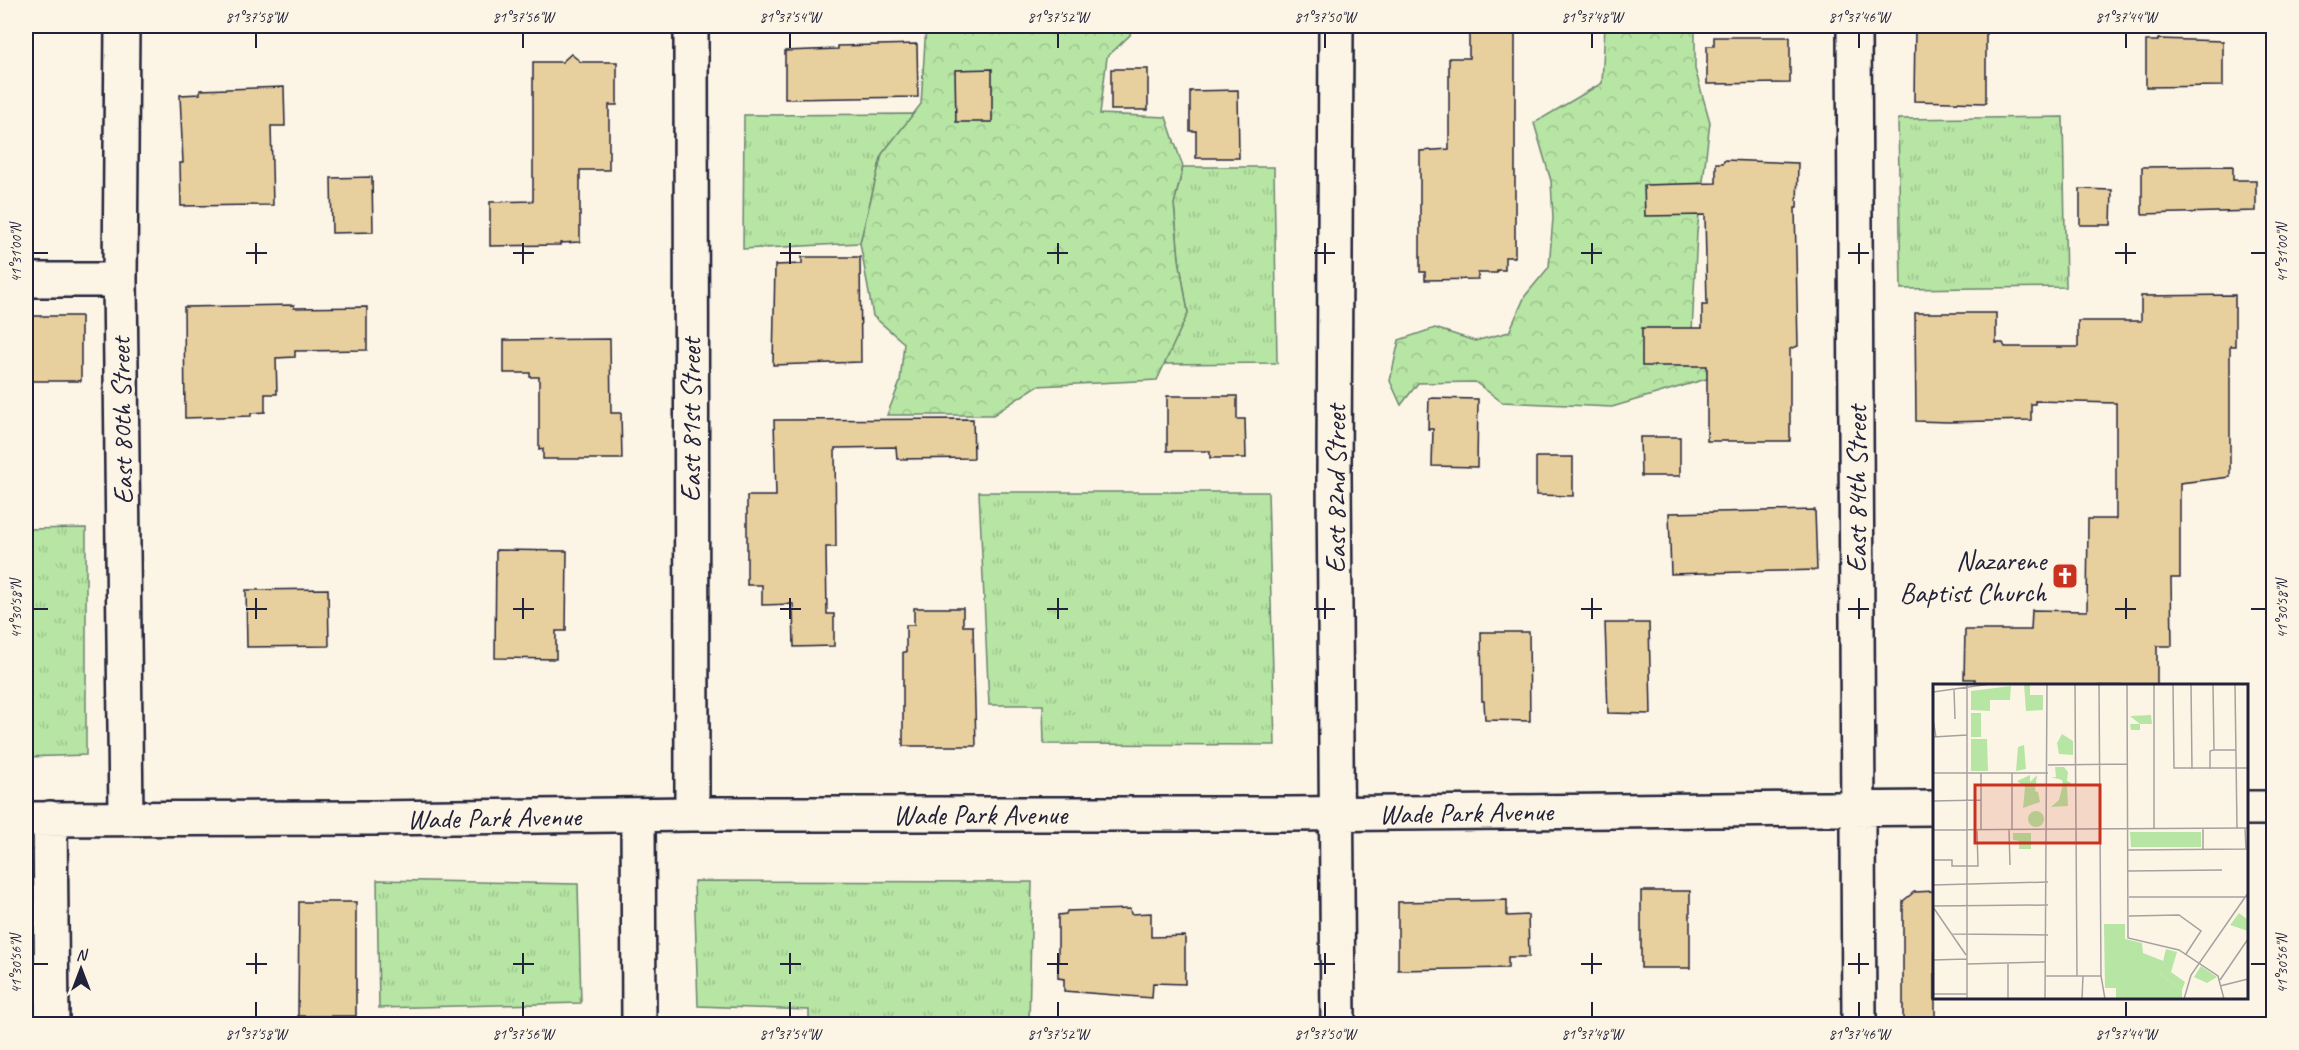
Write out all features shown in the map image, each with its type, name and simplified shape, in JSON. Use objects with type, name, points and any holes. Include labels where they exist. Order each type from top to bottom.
[{"type":"street","name":"East 80th Street","points":[[122,26],[120,280],[126,817]]},
{"type":"street","name":"East 81st Street","points":[[691,26],[692,814]]},
{"type":"street","name":"East 82nd Street","points":[[1336,26],[1334,487],[1338,1024]]},
{"type":"street","name":"East 84th Street","points":[[1854,26],[1859,1024]]},
{"type":"street","points":[[26,280],[120,280]]},
{"type":"street","name":"Wade Park Avenue","points":[[38,819],[1933,808]]},
{"type":"street","points":[[2248,808],[2274,808]]},
{"type":"street","points":[[638,815],[639,1024]]},
{"type":"street","points":[[38,819],[52,1024]]},
{"type":"green space","points":[[926,26],[1132,26],[1130,35],[1107,57],[1100,114],[1166,117],[1183,167],[1174,204],[1179,259],[1188,313],[1157,380],[1037,386],[993,415],[887,415],[900,382],[904,343],[873,316],[860,243],[882,154],[921,104]]},
{"type":"green space","points":[[1605,26],[1695,26],[1695,69],[1710,122],[1697,232],[1692,332],[1713,377],[1612,407],[1502,402],[1475,382],[1418,383],[1401,405],[1390,381],[1399,340],[1435,328],[1475,341],[1509,332],[1525,296],[1549,267],[1553,218],[1551,181],[1534,123],[1602,83]]},
{"type":"green space","points":[[914,114],[882,154],[860,243],[743,249],[744,115]]},
{"type":"green space","points":[[2063,117],[2066,287],[1901,289],[1898,119]]},
{"type":"green space","points":[[1183,167],[1274,167],[1277,363],[1164,364],[1188,313],[1179,259],[1174,204]]},
{"type":"green space","points":[[979,492],[1268,492],[1275,745],[1044,744],[1043,705],[989,705]]},
{"type":"green space","points":[[86,528],[86,755],[26,757],[26,529]]},
{"type":"green space","points":[[377,880],[578,884],[581,1003],[379,1008]]},
{"type":"green space","points":[[694,881],[1032,882],[1029,1024],[809,1024],[809,1010],[698,1006]]},
{"type":"building","points":[[1469,26],[1515,26],[1515,257],[1505,257],[1505,270],[1497,270],[1497,273],[1478,273],[1478,279],[1425,280],[1425,272],[1420,272],[1420,151],[1449,149],[1449,58],[1469,58]]},
{"type":"building","points":[[1915,26],[1986,26],[1986,103],[1914,101]]},
{"type":"building","points":[[1714,37],[1790,37],[1790,83],[1707,84],[1707,46],[1714,46]]},
{"type":"building","points":[[2158,39],[2223,41],[2223,86],[2146,87],[2146,41],[2158,41]]},
{"type":"building","points":[[917,44],[918,97],[785,99],[785,51],[838,49],[838,46]]},
{"type":"building","points":[[571,54],[581,62],[617,62],[617,105],[609,105],[609,170],[580,170],[580,242],[560,243],[560,245],[490,246],[490,202],[533,201],[533,62],[562,62]]},
{"type":"building","points":[[992,69],[992,122],[956,122],[955,70]]},
{"type":"building","points":[[1111,69],[1148,69],[1148,110],[1111,110]]},
{"type":"building","points":[[284,87],[285,126],[271,126],[273,205],[181,206],[180,163],[183,163],[180,95],[200,94],[200,90]]},
{"type":"building","points":[[1238,90],[1239,158],[1196,158],[1196,131],[1190,131],[1190,91]]},
{"type":"building","points":[[1724,160],[1798,163],[1797,208],[1795,208],[1798,346],[1790,349],[1790,441],[1707,441],[1707,366],[1642,366],[1642,328],[1702,328],[1702,305],[1707,305],[1705,215],[1645,216],[1644,185],[1716,183],[1716,163],[1723,163]]},
{"type":"building","points":[[2233,166],[2233,180],[2256,180],[2256,211],[2142,214],[2142,167]]},
{"type":"building","points":[[372,177],[373,232],[332,233],[331,178]]},
{"type":"building","points":[[2080,189],[2112,190],[2111,225],[2080,225]]},
{"type":"building","points":[[802,257],[860,257],[861,362],[773,365],[775,265],[802,264]]},
{"type":"building","points":[[2235,295],[2235,346],[2230,346],[2230,477],[2180,483],[2180,578],[2171,578],[2172,646],[2157,646],[2157,684],[1975,684],[1975,679],[1964,679],[1965,630],[2031,630],[2032,610],[2087,611],[2088,519],[2116,519],[2116,403],[2035,401],[2035,404],[2031,404],[2031,420],[1916,421],[1915,313],[1996,313],[1996,343],[2003,343],[2005,347],[2078,347],[2078,321],[2141,321],[2141,296]]},
{"type":"building","points":[[294,305],[294,308],[367,307],[367,350],[295,351],[295,357],[276,358],[277,394],[265,394],[265,412],[251,413],[251,416],[185,418],[184,307]]},
{"type":"building","points":[[26,316],[81,316],[81,381],[26,381]]},
{"type":"building","points":[[610,339],[611,413],[621,413],[622,459],[543,459],[543,449],[539,450],[539,377],[530,377],[530,373],[504,373],[504,340]]},
{"type":"building","points":[[1167,396],[1237,396],[1237,419],[1245,419],[1246,458],[1210,458],[1210,451],[1167,451]]},
{"type":"building","points":[[1429,398],[1478,399],[1477,467],[1432,466],[1433,429],[1428,429]]},
{"type":"building","points":[[973,419],[974,458],[897,459],[896,447],[835,448],[836,547],[826,547],[827,614],[834,614],[834,646],[794,647],[793,604],[762,605],[762,585],[747,585],[747,496],[776,496],[774,420]]},
{"type":"building","points":[[1640,437],[1680,437],[1680,476],[1641,476]]},
{"type":"building","points":[[1536,457],[1573,457],[1573,496],[1536,495]]},
{"type":"building","points":[[1815,510],[1817,570],[1671,574],[1669,513]]},
{"type":"building","points":[[496,550],[567,551],[566,631],[556,631],[556,659],[495,658]]},
{"type":"building","points":[[328,589],[329,646],[247,647],[246,590]]},
{"type":"building","points":[[914,608],[963,608],[963,626],[973,626],[976,746],[903,746],[903,652],[906,652],[906,625],[914,625]]},
{"type":"building","points":[[1605,623],[1649,623],[1651,714],[1608,713]]},
{"type":"building","points":[[1481,632],[1529,632],[1530,721],[1485,720],[1484,701],[1482,701]]},
{"type":"building","points":[[1641,891],[1690,891],[1690,968],[1641,968]]},
{"type":"building","points":[[1933,891],[1935,1024],[1903,1024],[1903,901],[1914,892]]},
{"type":"building","points":[[1507,900],[1507,916],[1528,915],[1529,957],[1508,957],[1508,968],[1398,970],[1398,902]]},
{"type":"building","points":[[299,902],[356,902],[356,1016],[298,1016]]},
{"type":"building","points":[[1130,909],[1131,914],[1151,913],[1151,937],[1185,936],[1185,984],[1153,983],[1152,998],[1064,991],[1064,979],[1058,978],[1058,915],[1066,914],[1067,911]]},
{"type":"place","name":"Nazarene Baptist Church","points":[[2065,576]]}]
